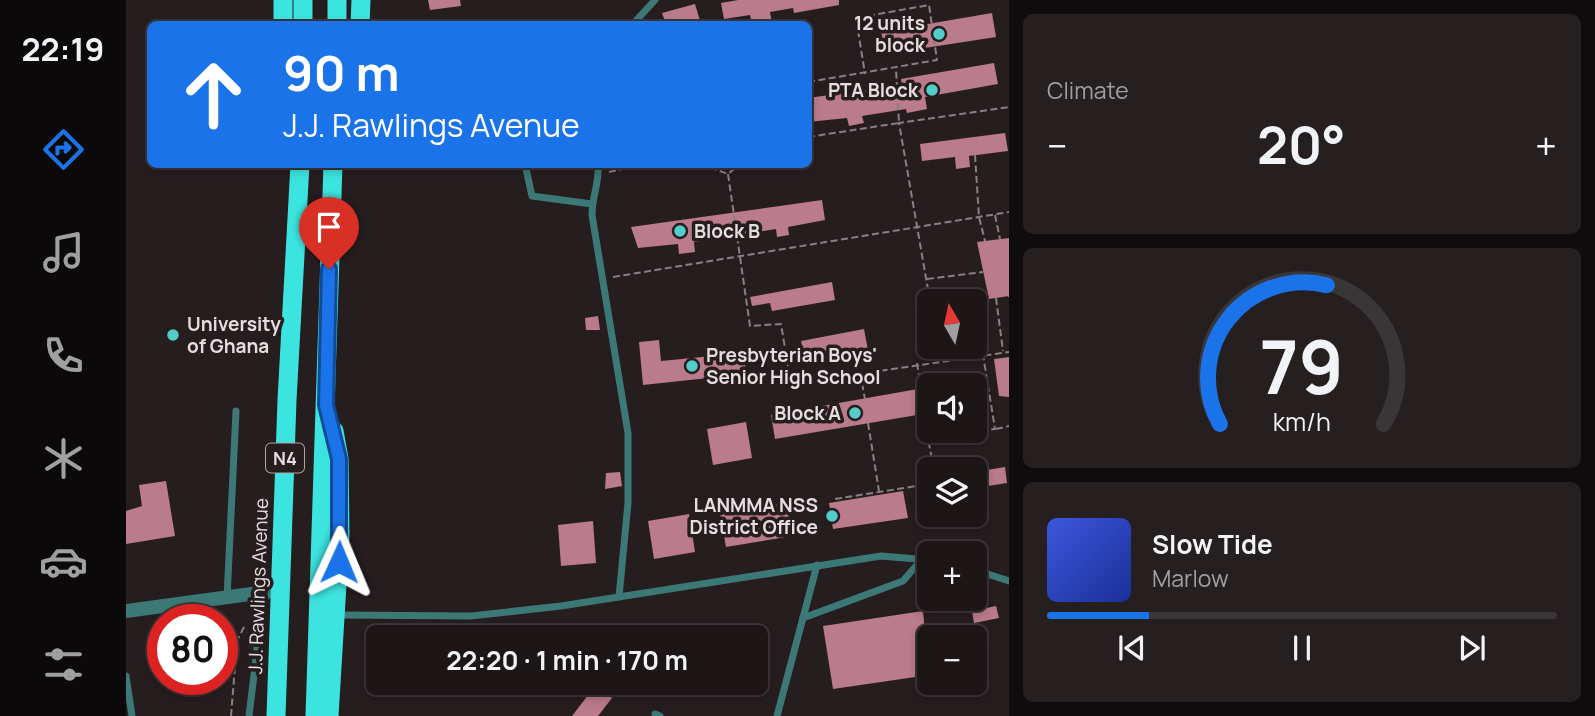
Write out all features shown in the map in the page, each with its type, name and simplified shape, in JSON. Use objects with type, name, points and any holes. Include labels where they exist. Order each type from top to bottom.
[{"type":"highway","points":[[283,0],[283,21]]},
{"type":"highway","points":[[303,0],[303,21]]},
{"type":"highway","points":[[337,0],[337,21]]},
{"type":"highway","points":[[360,21],[361,0]]},
{"type":"highway","points":[[287,168],[299,201]]},
{"type":"highway","name":"J.J. Rawlings Avenue","points":[[276,716],[287,400],[300,168]]},
{"type":"highway","name":"N4","points":[[315,716],[333,168]]},
{"type":"highway","points":[[332,189],[343,168]]},
{"type":"highway","points":[[326,405],[339,459],[337,615],[329,716]]},
{"type":"street","points":[[126,611],[280,590]]},
{"type":"lane","points":[[636,21],[654,0]]},
{"type":"lane","points":[[526,168],[532,196],[592,204]]},
{"type":"lane","points":[[598,168],[592,204],[628,433],[628,503],[619,597]]},
{"type":"lane","points":[[226,598],[236,411]]},
{"type":"lane","points":[[337,615],[471,616],[619,597],[881,556],[917,559]]},
{"type":"lane","points":[[776,716],[817,565]]},
{"type":"lane","points":[[803,618],[903,581],[917,568]]},
{"type":"lane","points":[[987,574],[1009,581]]},
{"type":"lane","points":[[249,716],[257,650],[254,595]]},
{"type":"lane","points":[[126,676],[132,716]]},
{"type":"path","points":[[812,81],[865,74],[937,60],[929,5],[856,18],[865,74]]},
{"type":"path","points":[[896,68],[899,123],[928,289]]},
{"type":"path","points":[[812,136],[1009,107]]},
{"type":"path","points":[[975,155],[979,217],[985,241]]},
{"type":"path","points":[[599,174],[627,168]]},
{"type":"path","points":[[711,168],[728,174]]},
{"type":"path","points":[[728,174],[735,168]]},
{"type":"path","points":[[728,174],[750,326],[781,324],[791,384],[940,359]]},
{"type":"path","points":[[603,279],[1009,212]]},
{"type":"path","points":[[995,214],[1000,239]]},
{"type":"path","points":[[926,279],[983,272]]},
{"type":"path","points":[[996,298],[1003,352]]},
{"type":"path","points":[[987,354],[1009,352]]},
{"type":"path","points":[[984,359],[995,429]]},
{"type":"path","points":[[917,363],[919,373]]},
{"type":"path","points":[[860,372],[865,399]]},
{"type":"path","points":[[869,423],[879,492]]},
{"type":"path","points":[[987,430],[1009,426]]},
{"type":"path","points":[[835,499],[917,486]]},
{"type":"path","points":[[231,716],[237,641],[255,611]]},
{"type":"building","points":[[428,0],[460,0],[461,6],[430,10]]},
{"type":"building","points":[[738,0],[839,0],[839,5],[794,13],[793,8],[770,12],[772,21],[751,21],[750,15],[724,19],[721,3]]},
{"type":"building","points":[[695,4],[700,21],[665,21],[662,13]]},
{"type":"building","name":"12 units block","points":[[992,13],[996,37],[886,54],[881,32]]},
{"type":"building","points":[[994,63],[998,84],[925,97],[927,109],[907,113],[906,109],[862,116],[864,123],[849,126],[847,118],[812,122],[812,97],[902,85],[901,79]]},
{"type":"building","points":[[1005,133],[1008,151],[969,156],[970,167],[956,169],[955,157],[922,161],[920,144]]},
{"type":"building","points":[[822,200],[825,220],[788,227],[789,235],[777,237],[776,229],[694,242],[695,252],[679,254],[678,244],[638,248],[631,227]]},
{"type":"building","points":[[1009,238],[1009,296],[989,299],[977,242]]},
{"type":"building","points":[[832,282],[835,300],[772,311],[770,303],[752,306],[750,297]]},
{"type":"building","points":[[598,316],[600,330],[586,330],[585,318]]},
{"type":"building","points":[[864,329],[868,350],[805,362],[801,341]]},
{"type":"building","points":[[659,340],[661,361],[744,353],[746,374],[643,385],[639,342]]},
{"type":"building","points":[[1009,357],[1009,397],[999,396],[994,359]]},
{"type":"building","name":"Block A","points":[[917,389],[917,415],[775,439],[771,415]]},
{"type":"building","points":[[746,422],[752,458],[713,465],[707,429]]},
{"type":"building","points":[[1005,467],[1007,483],[987,486],[987,470]]},
{"type":"building","points":[[620,472],[622,486],[605,489],[606,473]]},
{"type":"building","points":[[166,481],[175,536],[126,544],[126,511],[142,506],[139,485]]},
{"type":"building","points":[[903,491],[908,518],[833,529],[829,503]]},
{"type":"building","points":[[787,503],[792,536],[726,547],[720,514]]},
{"type":"building","points":[[689,514],[695,552],[654,559],[648,521]]},
{"type":"building","points":[[593,521],[596,563],[561,566],[558,525]]},
{"type":"building","points":[[996,606],[999,618],[974,623],[972,611],[987,611],[987,608]]},
{"type":"building","points":[[923,611],[924,625],[917,625],[917,677],[833,689],[823,626]]},
{"type":"building","points":[[588,695],[608,695],[612,698],[598,716],[572,716]]},
{"type":"place","name":"12 units block","points":[[939,34]]},
{"type":"place","name":"PTA Block","points":[[932,90]]},
{"type":"place","name":"Block B","points":[[680,231]]},
{"type":"place","name":"University of Ghana","points":[[173,335]]},
{"type":"place","name":"Presbyterian Boys' Senior High School","points":[[692,366]]},
{"type":"place","name":"Block A","points":[[855,413]]},
{"type":"place","name":"LANMMA NSS District Office","points":[[832,516]]},
{"type":"route","points":[[329,269],[326,405],[335,433],[339,459],[339,562]]}]
